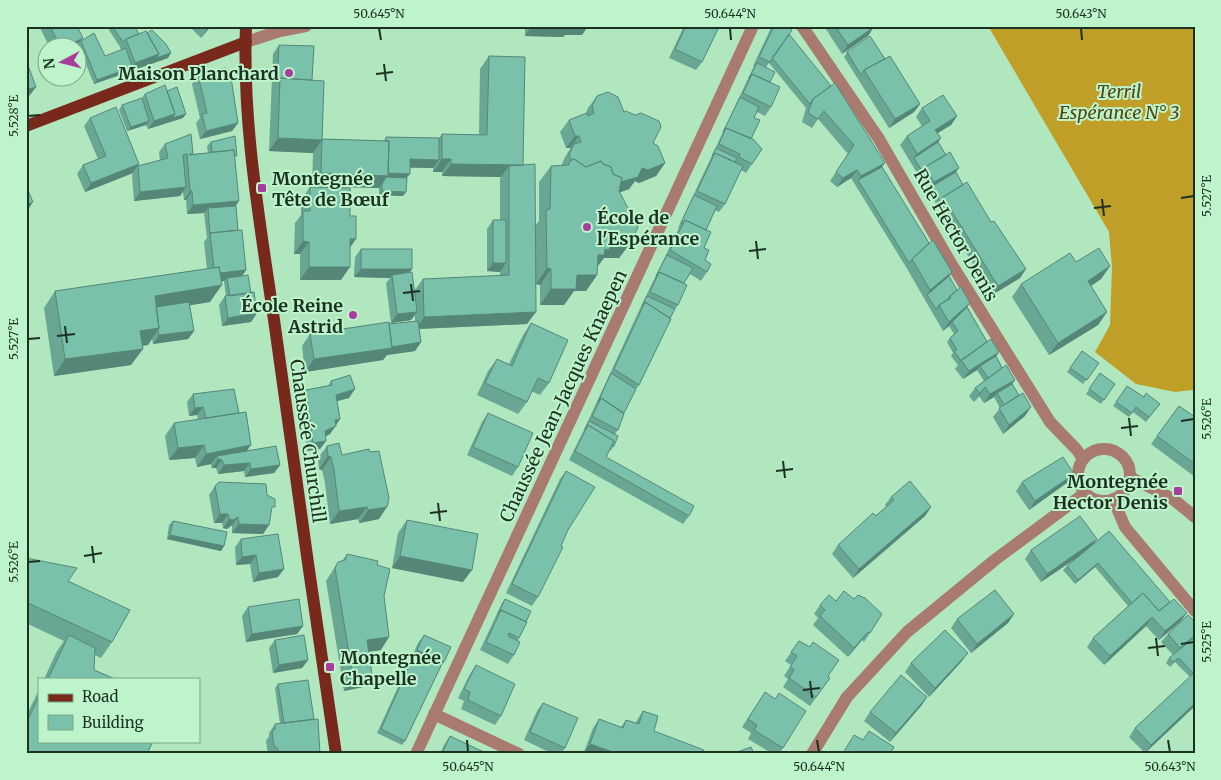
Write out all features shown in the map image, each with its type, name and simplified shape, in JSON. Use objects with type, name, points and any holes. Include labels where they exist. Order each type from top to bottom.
[{"type":"main road","name":"Chaussée Churchill","points":[[246,26],[246,83],[256,190],[312,596],[336,754]]},
{"type":"main road","points":[[26,126],[246,42]]},
{"type":"street","points":[[246,42],[280,31],[306,26]]},
{"type":"street","name":"Chaussée Jean-Jacques Knaepen","points":[[416,754],[754,26]]},
{"type":"street","name":"Rue Hector Denis","points":[[802,26],[884,147],[952,265],[1050,422],[1078,450],[1083,459]]},
{"type":"street","points":[[1098,449],[1116,452],[1124,458],[1130,477],[1124,490],[1113,499],[1102,501],[1085,493],[1078,476],[1083,459],[1098,449]]},
{"type":"street","points":[[1130,477],[1173,499],[1195,516]]},
{"type":"street","points":[[812,754],[847,697],[907,632],[996,559],[1085,493]]},
{"type":"street","points":[[1113,499],[1125,527],[1195,611]]},
{"type":"street","points":[[434,714],[519,754]]},
{"type":"green space","name":"Terril Espérance N° 3","points":[[988,26],[1195,26],[1195,392],[1192,390],[1175,392],[1136,384],[1095,352],[1110,325],[1112,268],[1109,232]]},
{"type":"building","points":[[50,26],[77,26],[83,38],[56,38]]},
{"type":"building","points":[[112,26],[134,26],[139,34],[123,42]]},
{"type":"building","points":[[569,26],[569,28],[531,27]]},
{"type":"building","points":[[686,26],[711,26],[718,29],[702,62],[675,49]]},
{"type":"building","points":[[774,26],[788,26],[792,30],[770,62],[759,57]]},
{"type":"building","points":[[835,26],[873,26],[874,27],[848,45]]},
{"type":"building","points":[[152,30],[166,44],[171,53],[156,58],[159,54],[147,33]]},
{"type":"building","points":[[146,31],[159,54],[135,63],[126,39]]},
{"type":"building","points":[[94,33],[105,56],[126,48],[132,67],[97,80],[88,58],[88,38],[86,38]]},
{"type":"building","points":[[789,34],[831,86],[813,99],[810,104],[772,58]]},
{"type":"building","points":[[870,36],[885,59],[864,70],[861,75],[847,52]]},
{"type":"building","points":[[279,45],[314,46],[312,80],[280,78],[277,82]]},
{"type":"building","points":[[489,56],[525,57],[523,165],[451,164],[451,159],[442,159],[442,134],[487,135]]},
{"type":"building","points":[[890,56],[920,104],[895,119],[864,70]]},
{"type":"building","points":[[757,63],[775,72],[770,82],[752,74],[749,78]]},
{"type":"building","points":[[29,68],[36,87],[26,90],[26,69]]},
{"type":"building","points":[[225,68],[230,71],[238,123],[206,131],[202,114],[207,113],[198,75]]},
{"type":"building","points":[[752,74],[780,87],[771,107],[743,93]]},
{"type":"building","points":[[280,78],[324,81],[322,140],[278,138]]},
{"type":"building","points":[[835,83],[885,163],[861,176],[857,170],[843,178],[836,172],[854,145],[824,111],[818,119],[808,113],[813,99]]},
{"type":"building","points":[[165,85],[175,114],[154,121],[145,94]]},
{"type":"building","points":[[177,87],[186,114],[172,118],[175,114],[167,91]]},
{"type":"building","points":[[608,92],[618,97],[624,112],[635,115],[641,113],[659,121],[661,127],[653,143],[658,146],[665,163],[648,170],[642,168],[638,177],[621,182],[622,178],[613,174],[611,167],[603,164],[601,161],[586,167],[574,159],[571,160],[569,155],[574,144],[581,142],[579,136],[575,136],[569,120],[587,113],[588,116],[594,113],[592,106],[597,96]]},
{"type":"building","points":[[943,95],[957,116],[935,130],[941,138],[917,154],[907,136],[930,121],[922,108]]},
{"type":"building","points":[[740,97],[759,107],[754,118],[760,120],[751,139],[726,128],[723,132]]},
{"type":"building","points":[[142,98],[149,121],[131,127],[122,105]]},
{"type":"building","points":[[116,107],[139,164],[91,183],[83,165],[106,156],[90,118]]},
{"type":"building","points":[[726,128],[753,139],[762,149],[752,164],[739,157],[740,154],[719,144]]},
{"type":"building","points":[[191,134],[193,153],[189,155],[234,150],[239,201],[193,205],[187,154],[183,155],[186,187],[140,192],[138,166],[168,158],[165,144]]},
{"type":"building","points":[[235,136],[237,156],[235,156],[234,150],[212,152],[211,142]]},
{"type":"building","points":[[386,137],[439,138],[439,160],[410,159],[410,174],[388,173],[389,141],[386,141]]},
{"type":"building","points":[[322,139],[389,141],[388,176],[321,173]]},
{"type":"building","points":[[938,142],[946,155],[925,167],[922,171],[914,158]]},
{"type":"building","points":[[716,148],[737,158],[735,162],[715,153],[712,156]]},
{"type":"building","points":[[950,152],[959,168],[934,182],[925,167]]},
{"type":"building","points":[[715,153],[743,166],[725,204],[697,191]]},
{"type":"building","points":[[574,159],[586,167],[601,161],[603,164],[611,167],[613,174],[622,178],[619,191],[638,227],[631,242],[612,242],[609,250],[605,249],[604,255],[598,255],[597,275],[577,275],[576,289],[551,289],[551,269],[547,268],[546,210],[550,209],[551,166],[569,165],[569,162]]},
{"type":"building","points":[[535,164],[536,312],[424,317],[423,279],[509,275],[509,166]]},
{"type":"building","points":[[882,167],[929,243],[909,263],[858,180]]},
{"type":"building","points":[[956,172],[963,185],[943,197],[940,201],[931,187]]},
{"type":"building","points":[[386,177],[407,178],[406,192],[382,191],[382,184]]},
{"type":"building","points":[[967,182],[991,222],[994,221],[1026,269],[998,286],[943,197]]},
{"type":"building","points":[[26,186],[33,202],[26,205]]},
{"type":"building","points":[[310,187],[350,188],[350,216],[356,216],[356,239],[350,239],[350,267],[309,267],[309,242],[303,241],[303,211],[310,211]]},
{"type":"building","points":[[694,195],[717,206],[706,230],[685,220],[681,223]]},
{"type":"building","points":[[236,206],[238,230],[210,234],[208,208]]},
{"type":"building","points":[[493,220],[506,220],[506,263],[493,263]]},
{"type":"building","points":[[685,220],[711,232],[704,248],[709,250],[705,260],[711,264],[707,272],[670,250]]},
{"type":"building","points":[[242,230],[246,270],[220,273],[219,267],[214,268],[210,233]]},
{"type":"building","points":[[933,240],[952,272],[930,290],[912,259]]},
{"type":"building","points":[[1099,248],[1110,266],[1088,281],[1107,312],[1058,343],[1021,284],[1070,253],[1076,262]]},
{"type":"building","points":[[361,249],[412,249],[412,269],[361,269]]},
{"type":"building","points":[[667,255],[693,268],[684,283],[659,272],[656,276]]},
{"type":"building","points":[[219,267],[222,285],[155,296],[159,328],[140,331],[143,349],[65,359],[55,291]]},
{"type":"building","points":[[412,272],[417,312],[397,314],[392,275]]},
{"type":"building","points":[[659,272],[687,285],[678,305],[650,292]]},
{"type":"building","points":[[248,275],[251,293],[230,296],[227,278]]},
{"type":"building","points":[[949,276],[957,290],[936,309],[927,295]]},
{"type":"building","points":[[961,287],[970,303],[949,322],[939,305],[951,298],[950,296]]},
{"type":"building","points":[[254,292],[257,313],[228,318],[225,296]]},
{"type":"building","points":[[647,296],[675,309],[670,318],[645,302],[642,306]]},
{"type":"building","points":[[189,302],[194,331],[159,335],[156,307]]},
{"type":"building","points":[[645,302],[671,319],[639,385],[614,369]]},
{"type":"building","points":[[967,307],[987,342],[961,361],[954,351],[957,350],[950,338],[958,331],[952,322]]},
{"type":"building","points":[[418,321],[421,342],[392,347],[389,324]]},
{"type":"building","points":[[389,322],[392,348],[314,359],[310,334]]},
{"type":"building","points":[[531,323],[568,340],[549,383],[538,378],[527,402],[485,383],[497,359],[512,366]]},
{"type":"building","points":[[991,339],[999,352],[969,371],[961,360]]},
{"type":"building","points":[[1082,351],[1099,363],[1087,380],[1070,368]]},
{"type":"building","points":[[996,356],[1002,368],[988,378],[980,366]]},
{"type":"building","points":[[1006,365],[1015,380],[990,394],[985,387],[980,393],[975,388]]},
{"type":"building","points":[[611,373],[636,389],[624,413],[601,398],[598,402]]},
{"type":"building","points":[[1100,373],[1115,384],[1104,400],[1089,389]]},
{"type":"building","points":[[350,375],[355,389],[336,395],[340,419],[335,420],[336,426],[325,431],[326,441],[313,443],[306,390],[332,385],[331,381]]},
{"type":"building","points":[[1012,384],[1019,395],[1004,405],[997,393]]},
{"type":"building","points":[[1127,386],[1144,397],[1146,393],[1160,404],[1149,417],[1136,407],[1132,413],[1116,402]]},
{"type":"building","points":[[234,389],[239,413],[206,418],[203,407],[195,408],[193,394]]},
{"type":"building","points":[[1023,393],[1031,407],[1009,425],[999,408]]},
{"type":"building","points":[[601,398],[624,414],[618,430],[592,416]]},
{"type":"building","points":[[1179,406],[1195,417],[1195,464],[1157,436]]},
{"type":"building","points":[[246,412],[251,445],[206,454],[204,445],[178,448],[174,423]]},
{"type":"building","points":[[488,413],[533,433],[518,467],[473,447]]},
{"type":"building","points":[[589,421],[618,436],[614,446],[612,445],[614,441],[588,425],[585,429]]},
{"type":"building","points":[[588,425],[614,441],[606,457],[694,506],[689,516],[575,451]]},
{"type":"building","points":[[339,443],[342,455],[369,449],[370,452],[379,451],[389,498],[387,507],[368,510],[367,507],[339,511],[334,470],[331,457],[328,456],[327,446]]},
{"type":"building","points":[[276,446],[280,465],[251,469],[250,463],[224,465],[217,456]]},
{"type":"building","points":[[1063,457],[1074,474],[1035,501],[1022,482]]},
{"type":"building","points":[[566,471],[595,487],[568,530],[561,546],[563,547],[538,597],[512,584]]},
{"type":"building","points":[[910,481],[931,507],[859,569],[838,545],[873,513],[876,516],[894,500],[891,497]]},
{"type":"building","points":[[219,482],[266,484],[267,495],[275,499],[275,507],[272,507],[269,525],[239,524],[238,517],[233,520],[229,519],[228,514],[220,514],[215,486]]},
{"type":"building","points":[[1080,516],[1097,539],[1047,574],[1031,550]]},
{"type":"building","points":[[407,520],[478,534],[472,570],[400,556]]},
{"type":"building","points":[[173,521],[227,532],[224,546],[170,535]]},
{"type":"building","points":[[1109,531],[1170,602],[1159,611],[1143,593],[1132,603],[1098,563],[1078,580],[1067,566]]},
{"type":"building","points":[[278,534],[284,569],[259,573],[256,555],[242,557],[241,539]]},
{"type":"building","points":[[347,554],[378,561],[377,565],[390,569],[384,596],[389,637],[367,640],[372,675],[353,678],[335,568],[338,562],[345,560]]},
{"type":"building","points":[[26,558],[77,568],[68,581],[130,610],[112,642],[26,602]]},
{"type":"building","points":[[995,590],[1014,614],[977,644],[957,619]]},
{"type":"building","points":[[844,591],[854,599],[858,595],[865,598],[882,614],[870,633],[868,632],[854,648],[820,616],[825,610],[820,605],[829,595],[836,601]]},
{"type":"building","points":[[1143,593],[1159,611],[1174,599],[1187,613],[1165,631],[1152,617],[1110,656],[1093,638]]},
{"type":"building","points":[[299,599],[303,626],[252,634],[248,607]]},
{"type":"building","points":[[505,599],[531,611],[526,622],[501,610],[498,614]]},
{"type":"building","points":[[501,610],[527,622],[519,638],[509,633],[508,636],[520,642],[514,655],[486,642]]},
{"type":"building","points":[[1188,615],[1195,622],[1195,635],[1180,648],[1168,634]]},
{"type":"building","points":[[945,630],[968,653],[935,688],[911,663]]},
{"type":"building","points":[[69,635],[95,648],[94,670],[113,678],[48,678]]},
{"type":"building","points":[[304,635],[308,660],[279,665],[275,640]]},
{"type":"building","points":[[424,635],[451,647],[444,662],[417,650]]},
{"type":"building","points":[[1195,637],[1195,672],[1193,673],[1179,658],[1173,662],[1169,658]]},
{"type":"building","points":[[799,641],[810,647],[813,642],[839,660],[828,676],[830,678],[816,697],[789,678],[794,670],[790,667],[797,656],[791,652]]},
{"type":"building","points":[[414,655],[441,666],[405,741],[381,729]]},
{"type":"building","points":[[476,665],[515,684],[501,716],[468,700],[470,692],[464,689]]},
{"type":"building","points":[[1195,672],[1195,703],[1151,745],[1135,728]]},
{"type":"building","points":[[901,675],[927,697],[896,733],[870,712]]},
{"type":"building","points":[[308,680],[314,719],[284,723],[278,684]]},
{"type":"building","points":[[765,692],[775,699],[779,693],[806,711],[783,748],[754,730],[757,725],[748,719]]},
{"type":"building","points":[[38,699],[38,742],[153,742],[147,754],[26,754],[26,723]]},
{"type":"building","points":[[543,703],[578,718],[565,748],[530,732]]},
{"type":"building","points":[[643,711],[658,716],[654,731],[704,750],[702,754],[619,754],[590,744],[599,719],[623,728],[626,720],[639,724]]},
{"type":"building","points":[[318,719],[320,754],[279,754],[278,749],[274,746],[272,732],[275,729],[275,724]]},
{"type":"building","points":[[869,731],[894,747],[890,754],[843,753],[854,735],[863,740]]},
{"type":"building","points":[[450,736],[488,754],[442,754]]},
{"type":"building","points":[[751,747],[754,754],[732,754]]},
{"type":"place","name":"Maison Planchard","points":[[289,73]]},
{"type":"place","name":"Montegnée Tête de Bœuf","points":[[262,188]]},
{"type":"place","name":"École de l'Espérance","points":[[587,227]]},
{"type":"place","name":"École Reine Astrid","points":[[353,315]]},
{"type":"place","name":"Montegnée Hector Denis","points":[[1178,491]]},
{"type":"place","name":"Montegnée Chapelle","points":[[330,667]]}]
